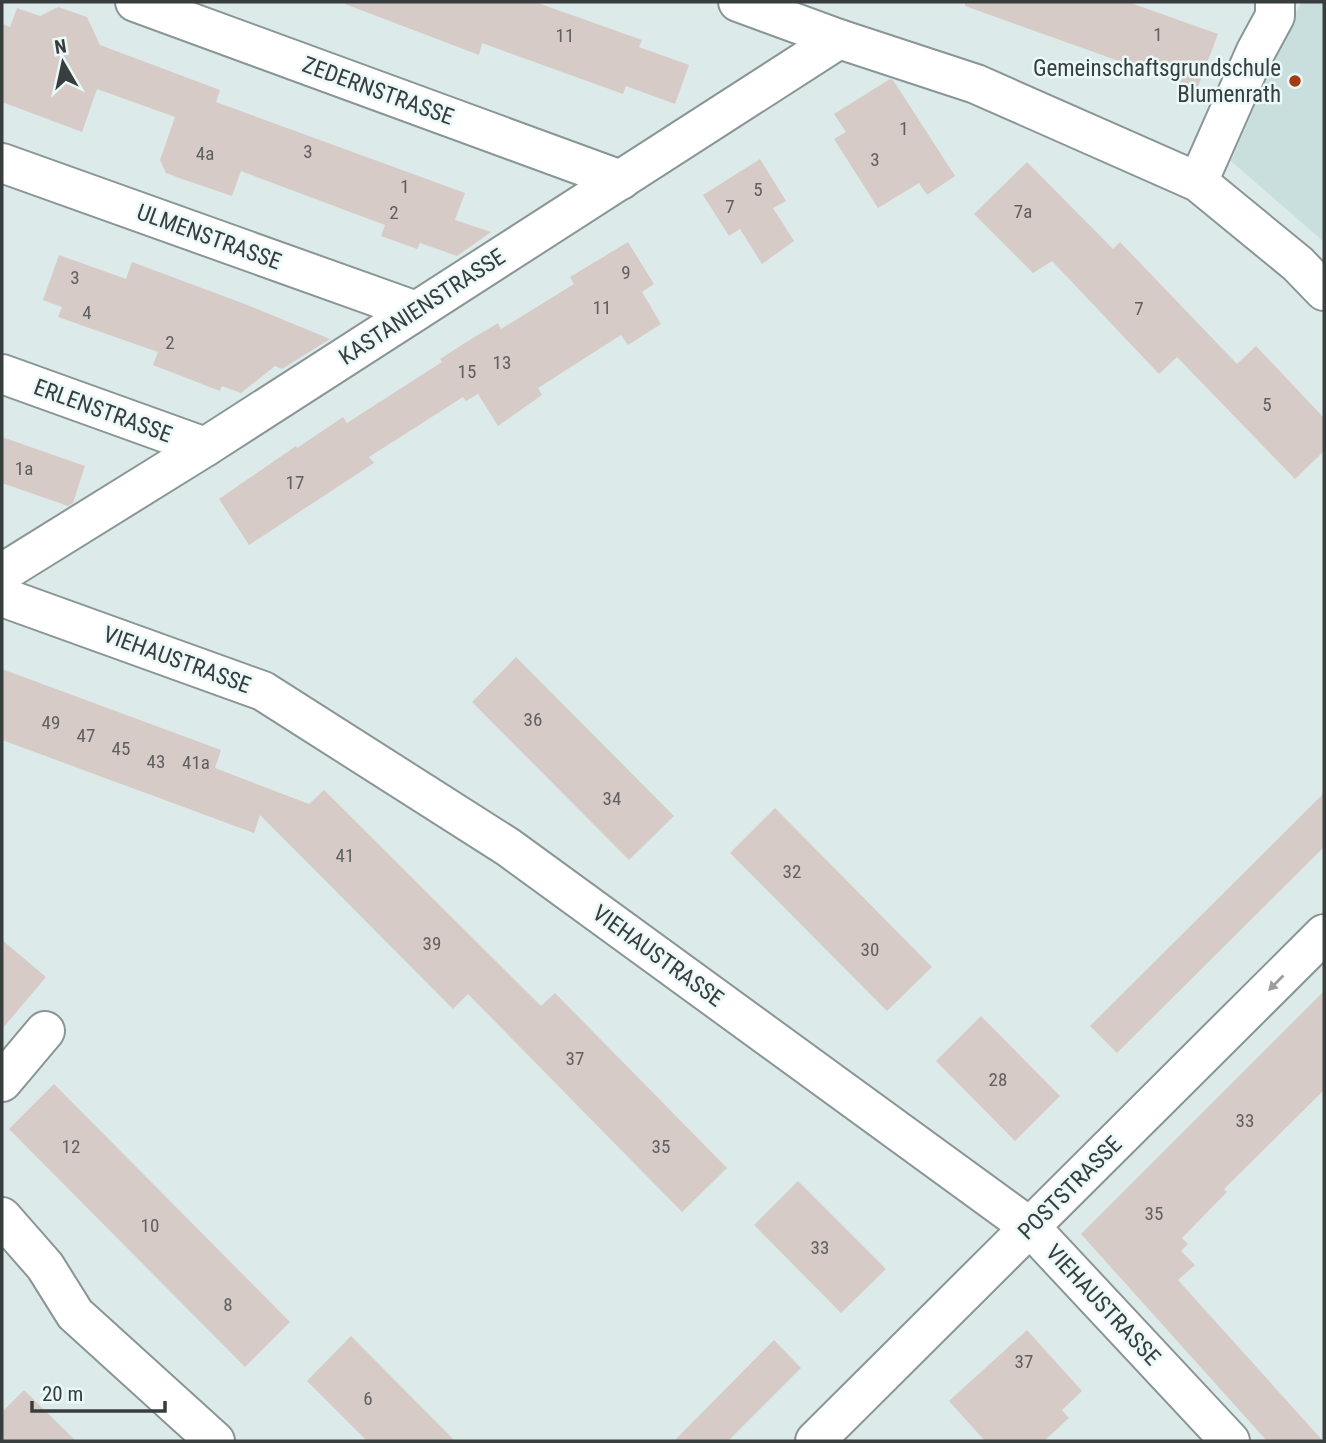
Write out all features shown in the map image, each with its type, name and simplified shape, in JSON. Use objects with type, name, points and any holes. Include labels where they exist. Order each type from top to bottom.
[{"type":"street","name":"ZEDERNSTRASSE","points":[[135,2],[621,180]]},
{"type":"street","points":[[738,2],[839,39],[976,83],[1198,182],[1298,264],[1324,290]]},
{"type":"street","points":[[1198,182],[1256,51],[1275,16],[1275,2]]},
{"type":"street","name":"KASTANIENSTRASSE","points":[[2,573],[205,447],[839,39]]},
{"type":"street","name":"ULMENSTRASSE","points":[[2,163],[416,311]]},
{"type":"street","name":"ERLENSTRASSE","points":[[2,374],[205,447]]},
{"type":"street","name":"VIEHAUSTRASSE","points":[[2,597],[263,691],[508,847],[1031,1228],[1230,1441]]},
{"type":"street","name":"POSTSTRASSE","points":[[815,1441],[1324,934]]},
{"type":"street","points":[[2,1083],[45,1031]]},
{"type":"street","points":[[2,1217],[45,1266],[75,1314],[215,1441]]},
{"type":"shaded area","name":"Gemeinschaftsgrundschule Blumenrath","points":[[1301,2],[1324,2],[1324,242],[1231,161]]},
{"type":"building","points":[[535,2],[642,40],[639,47],[689,65],[675,104],[626,86],[623,94],[482,43],[479,55],[345,4]]},
{"type":"building","points":[[965,2],[1128,2],[1218,34],[1197,89],[965,6]]},
{"type":"building","points":[[58,7],[87,17],[100,45],[220,90],[216,102],[465,193],[455,220],[491,232],[457,256],[420,243],[417,249],[381,236],[385,225],[241,171],[232,196],[182,179],[166,173],[160,160],[175,117],[97,89],[82,132],[2,102],[2,24],[10,27],[17,8],[40,16]]},
{"type":"building","points":[[890,79],[955,176],[927,195],[919,183],[878,208],[834,139],[846,132],[834,114]]},
{"type":"building","points":[[760,159],[786,201],[773,208],[794,241],[762,264],[740,229],[729,236],[703,195]]},
{"type":"building","points":[[1027,162],[1113,249],[1120,242],[1237,364],[1256,346],[1324,418],[1324,451],[1295,479],[1177,357],[1159,374],[1052,261],[1033,273],[974,214]]},
{"type":"building","points":[[628,242],[654,284],[642,292],[661,324],[628,345],[621,335],[538,388],[542,395],[498,426],[478,394],[466,401],[463,397],[369,457],[374,463],[249,545],[219,499],[343,417],[347,423],[442,362],[440,359],[468,341],[498,323],[501,329],[574,284],[570,277]]},
{"type":"building","points":[[59,255],[126,279],[132,262],[330,339],[282,369],[275,366],[241,393],[222,386],[220,391],[153,365],[158,352],[58,317],[62,307],[43,300]]},
{"type":"building","points":[[2,437],[85,466],[73,503],[68,506],[2,483]]},
{"type":"building","points":[[516,657],[674,816],[629,860],[472,702]]},
{"type":"building","points":[[2,669],[221,750],[215,768],[309,804],[324,790],[541,1006],[555,993],[727,1168],[682,1212],[468,994],[453,1009],[260,815],[254,833],[2,740]]},
{"type":"building","points":[[1324,793],[1324,847],[1117,1053],[1090,1026]]},
{"type":"building","points":[[775,808],[932,967],[887,1011],[730,853]]},
{"type":"building","points":[[2,940],[46,977],[2,1029]]},
{"type":"building","points":[[1324,991],[1324,1090],[1224,1189],[1227,1192],[1182,1238],[1188,1244],[1181,1251],[1195,1265],[1178,1280],[1323,1441],[1267,1441],[1081,1234]]},
{"type":"building","points":[[981,1016],[1060,1096],[1015,1141],[936,1061]]},
{"type":"building","points":[[54,1084],[290,1322],[245,1367],[9,1129]]},
{"type":"building","points":[[798,1181],[886,1269],[841,1313],[754,1225]]},
{"type":"building","points":[[1027,1330],[1082,1391],[1062,1410],[1069,1418],[1044,1441],[985,1441],[949,1401]]},
{"type":"building","points":[[351,1336],[455,1441],[367,1441],[307,1381]]},
{"type":"building","points":[[774,1340],[801,1368],[728,1441],[674,1441]]},
{"type":"building","points":[[24,1390],[76,1441],[2,1441],[2,1412]]},
{"type":"place","name":"Gemeinschaftsgrundschule Blumenrath","points":[[1295,81]]}]
